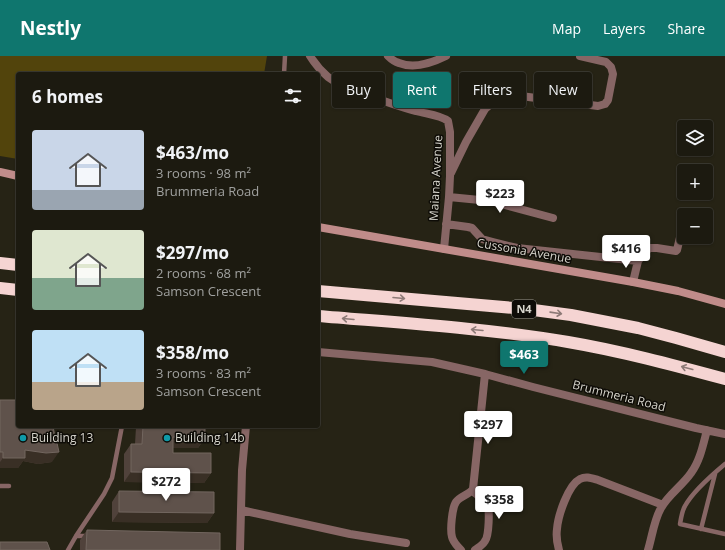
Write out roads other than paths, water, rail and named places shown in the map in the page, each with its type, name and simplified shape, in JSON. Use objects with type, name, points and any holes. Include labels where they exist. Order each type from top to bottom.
[{"type":"highway","points":[[0,263],[16,265]]},
{"type":"highway","points":[[0,288],[16,290]]},
{"type":"highway","name":"N4","points":[[320,291],[548,312],[638,328],[725,352]]},
{"type":"highway","name":"N4","points":[[320,316],[500,333],[570,342],[660,361],[725,379]]},
{"type":"main road","points":[[0,172],[16,176]]},
{"type":"main road","name":"Cussonia Avenue","points":[[320,227],[678,290],[725,304]]},
{"type":"street","name":"Maiana Avenue","points":[[310,56],[316,65],[328,77],[341,85],[366,95],[448,121],[450,132],[450,176],[444,249]]},
{"type":"street","points":[[388,56],[399,63],[413,66],[426,64],[446,56]]},
{"type":"street","points":[[450,176],[466,142],[486,109],[498,98],[513,95],[598,106],[605,104],[608,100],[613,74],[611,67],[606,62],[580,56]]},
{"type":"street","points":[[449,197],[490,201],[553,218]]},
{"type":"street","points":[[446,224],[472,228],[482,239],[517,248],[638,261]]},
{"type":"street","points":[[633,282],[638,261],[650,248],[676,251],[678,244]]},
{"type":"street","name":"Brummeria Road","points":[[320,352],[427,361],[725,434]]},
{"type":"street","points":[[461,550],[451,534],[453,510],[454,504],[457,500],[472,490],[475,479],[485,374]]},
{"type":"street","points":[[240,550],[242,470],[246,428]]},
{"type":"street","points":[[648,550],[658,516],[663,505],[696,466],[707,430]]},
{"type":"street","points":[[559,550],[556,529],[559,518],[567,494],[574,483],[581,479],[590,478],[598,480],[663,505]]},
{"type":"street","points":[[472,490],[486,501],[488,505],[489,519],[487,538],[475,550]]},
{"type":"street","points":[[241,510],[350,534],[406,543]]},
{"type":"lane","points":[[284,72],[285,56]]},
{"type":"lane","points":[[68,550],[112,478],[122,428]]},
{"type":"lane","points":[[725,464],[693,495],[685,506],[680,524],[724,534],[725,528]]},
{"type":"lane","points":[[701,529],[716,472]]},
{"type":"lane","points":[[0,486],[10,486]]},
{"type":"lane","points":[[76,536],[92,536]]},
{"type":"place","name":"Building 13","points":[[23,438]]},
{"type":"place","name":"Building 14b","points":[[167,438]]}]
